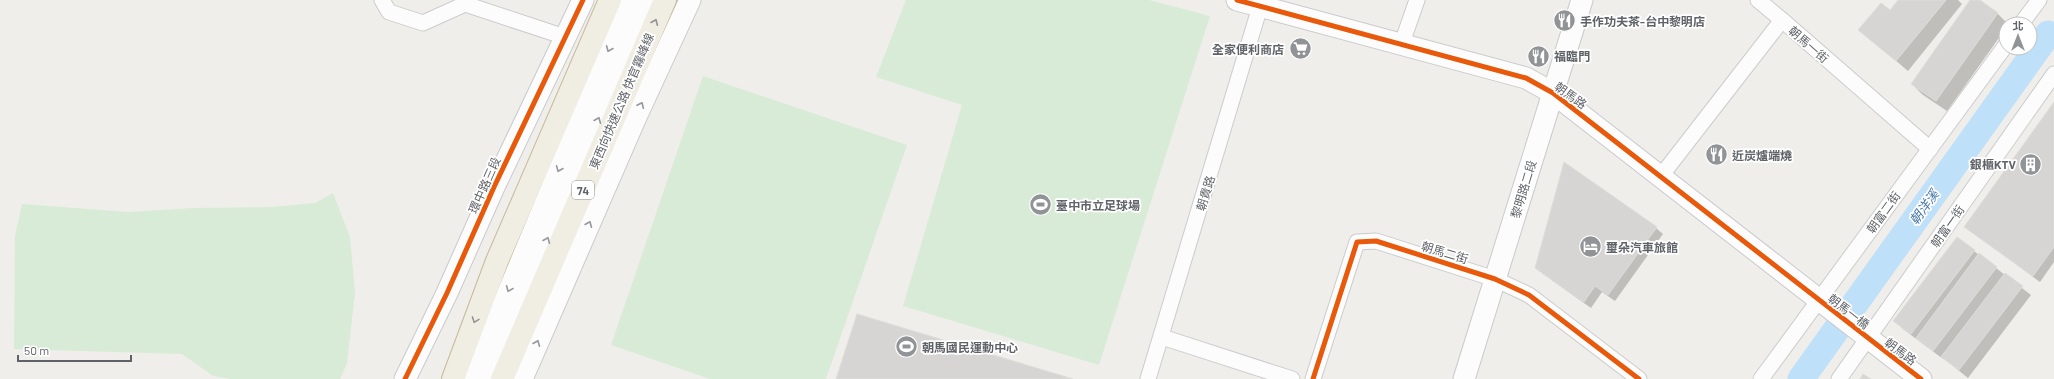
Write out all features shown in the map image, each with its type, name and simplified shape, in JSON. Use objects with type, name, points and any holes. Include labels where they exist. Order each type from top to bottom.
[{"type":"highway","points":[[453,379],[497,261],[610,0]]},
{"type":"highway","name":"東西向快速公路 快官霧峰線","points":[[502,379],[665,0]]},
{"type":"street","points":[[382,0],[389,12],[423,23],[465,2],[565,37]]},
{"type":"street","name":"環中路三段","points":[[405,379],[447,293],[494,186],[582,0]]},
{"type":"street","points":[[472,379],[630,0]]},
{"type":"street","points":[[488,379],[649,0]]},
{"type":"street","points":[[522,379],[636,117],[690,0]]},
{"type":"street","name":"朝馬路","points":[[1237,0],[1261,3],[1526,78],[1553,93],[1819,300]]},
{"type":"street","points":[[1402,44],[1417,0]]},
{"type":"street","name":"黎明路二段","points":[[1464,379],[1582,0]]},
{"type":"street","points":[[1758,0],[1782,20]]},
{"type":"street","points":[[2027,16],[2039,0]]},
{"type":"street","name":"朝貴路","points":[[1148,379],[1162,337],[1261,3]]},
{"type":"street","name":"朝馬一街","points":[[1661,176],[1782,20],[1930,149]]},
{"type":"street","name":"朝富二街","points":[[1761,379],[1998,56]]},
{"type":"street","name":"朝富一街","points":[[1839,379],[2054,74]]},
{"type":"street","name":"朝馬二街","points":[[1313,379],[1357,242],[1376,241],[1495,278],[1529,295],[1639,379]]},
{"type":"street","name":"朝馬一橋","points":[[1819,300],[1868,338]]},
{"type":"street","points":[[1162,337],[1292,379]]},
{"type":"street","name":"朝馬路","points":[[1868,338],[1921,379]]},
{"type":"green space","name":"臺中市立足球場","points":[[906,0],[1149,0],[1210,16],[1099,365],[903,306],[962,105],[876,77]]},
{"type":"green space","points":[[703,76],[907,145],[826,379],[710,379],[611,345]]},
{"type":"green space","points":[[333,193],[350,237],[355,293],[347,363],[340,379],[231,379],[213,376],[182,354],[14,349],[15,236],[22,204],[128,212],[194,208],[273,207],[315,203]]},
{"type":"building","points":[[1898,0],[1946,0],[1896,61],[1858,30],[1881,3],[1890,10]]},
{"type":"building","points":[[1970,0],[1980,0],[1998,13],[1936,101],[1911,84]]},
{"type":"building","name":"銀櫃KTV","points":[[2054,102],[2054,247],[2033,276],[1964,227]]},
{"type":"building","name":"璽朵汽車旅館","points":[[1564,162],[1657,227],[1608,295],[1595,286],[1584,302],[1535,268]]},
{"type":"building","points":[[1957,237],[1975,250],[1911,334],[1893,321]]},
{"type":"building","points":[[1979,253],[1997,267],[1933,351],[1916,338]]},
{"type":"building","points":[[2005,273],[2023,286],[1959,370],[1941,357]]},
{"type":"building","name":"朝馬國民運動中心","points":[[857,314],[1073,379],[836,379]]},
{"type":"building","points":[[1863,374],[1871,379],[1860,379]]},
{"type":"waterway","name":"朝洋溪","points":[[1801,379],[2048,34]]},
{"type":"cycle path","points":[[405,379],[447,293],[494,187],[583,0]]},
{"type":"cycle path","points":[[1237,0],[1526,78],[1553,93],[1921,379]]},
{"type":"cycle path","points":[[1313,379],[1357,242],[1376,241],[1495,279],[1529,295],[1639,379]]},
{"type":"place","name":"手作功夫茶-台中黎明店","points":[[1565,21]]},
{"type":"place","name":"全家便利商店","points":[[1300,49]]},
{"type":"place","name":"福臨門","points":[[1538,56]]},
{"type":"place","name":"近炭爐端燒","points":[[1717,155]]},
{"type":"place","name":"銀櫃KTV","points":[[2031,164]]},
{"type":"place","name":"臺中市立足球場","points":[[1041,205]]},
{"type":"place","name":"璽朵汽車旅館","points":[[1591,247]]},
{"type":"place","name":"朝馬國民運動中心","points":[[906,347]]}]
